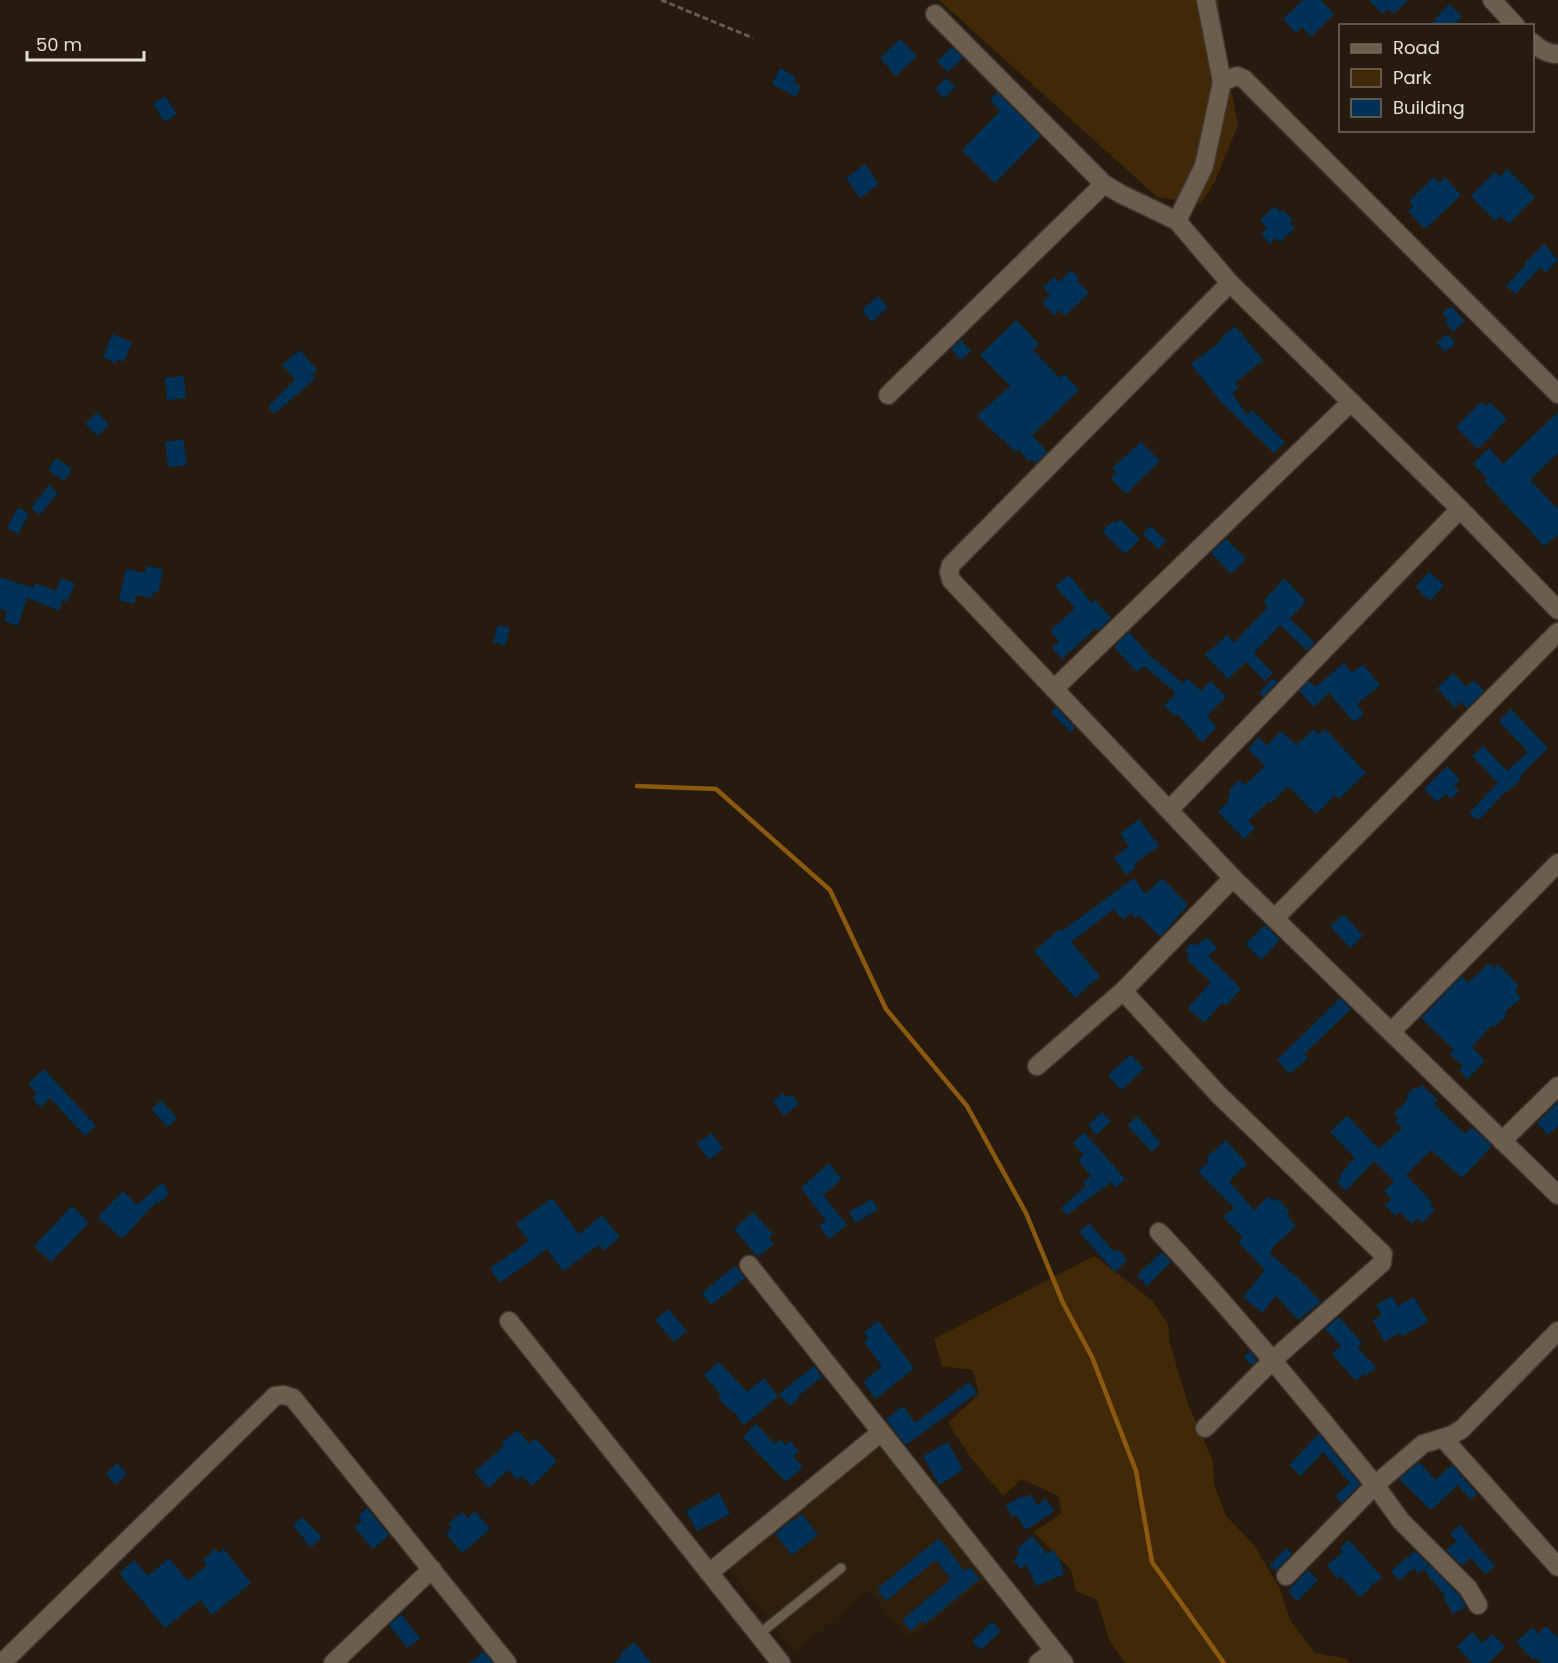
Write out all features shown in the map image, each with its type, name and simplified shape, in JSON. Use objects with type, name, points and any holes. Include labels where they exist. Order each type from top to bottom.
[{"type":"street","points":[[1178,221],[1204,166],[1222,82],[1206,0]]},
{"type":"street","points":[[1492,0],[1514,24]]},
{"type":"street","points":[[935,14],[1104,184],[1178,221],[1230,284],[1461,509],[1558,610]]},
{"type":"street","points":[[1534,43],[1538,48],[1558,54]]},
{"type":"street","points":[[1222,82],[1237,76],[1244,79],[1558,394]]},
{"type":"street","points":[[888,395],[1104,184]]},
{"type":"street","points":[[1230,284],[951,565],[949,572],[951,580],[1233,878],[1558,1195]]},
{"type":"street","points":[[1054,690],[1351,402]]},
{"type":"street","points":[[1168,810],[1461,509]]},
{"type":"street","points":[[1275,918],[1558,632]]},
{"type":"street","points":[[1391,1032],[1558,864]]},
{"type":"street","points":[[1037,1066],[1123,991],[1233,878]]},
{"type":"street","points":[[1123,991],[1220,1096],[1383,1254],[1382,1263],[1273,1360],[1205,1428]]},
{"type":"street","points":[[1502,1141],[1558,1086]]},
{"type":"street","points":[[1159,1232],[1273,1360],[1376,1485],[1401,1521],[1468,1588],[1478,1605]]},
{"type":"street","points":[[748,1265],[1059,1657],[1038,1663]]},
{"type":"street","points":[[509,1321],[781,1663]]},
{"type":"street","points":[[1286,1576],[1376,1485],[1423,1444],[1462,1429],[1558,1331]]},
{"type":"street","points":[[2,1663],[275,1396],[284,1395],[293,1398],[507,1663]]},
{"type":"street","points":[[709,1573],[880,1433]]},
{"type":"street","points":[[1443,1438],[1558,1567]]},
{"type":"street","points":[[333,1663],[432,1569]]},
{"type":"lane","points":[[758,1635],[841,1568]]},
{"type":"path","points":[[660,0],[753,38]]},
{"type":"shaded area","points":[[880,1441],[988,1579],[907,1640],[869,1590],[795,1652],[727,1567]]},
{"type":"green space","points":[[939,0],[1218,0],[1223,47],[1238,125],[1216,179],[1201,204],[1157,197]]},
{"type":"green space","points":[[1094,1256],[1153,1301],[1168,1325],[1170,1344],[1189,1407],[1213,1461],[1214,1484],[1226,1516],[1254,1545],[1279,1587],[1290,1620],[1315,1653],[1347,1659],[1349,1663],[1125,1663],[1109,1640],[1097,1600],[1076,1591],[1071,1570],[1034,1532],[1062,1513],[1058,1496],[1022,1479],[1003,1496],[971,1458],[948,1423],[979,1394],[973,1370],[942,1366],[934,1339]]},
{"type":"building","points":[[1303,0],[1321,0],[1334,14],[1311,37],[1302,27],[1296,33],[1283,19]]},
{"type":"building","points":[[1369,0],[1408,0],[1394,14],[1388,9],[1383,14]]},
{"type":"building","points":[[1449,4],[1462,16],[1455,24],[1431,24]]},
{"type":"building","points":[[900,39],[917,56],[896,76],[880,58]]},
{"type":"building","points":[[952,47],[963,58],[948,72],[937,61]]},
{"type":"building","points":[[780,68],[796,77],[793,82],[801,86],[796,97],[772,84]]},
{"type":"building","points":[[946,78],[956,87],[944,98],[935,89]]},
{"type":"building","points":[[997,92],[1041,136],[995,183],[962,150],[1000,111],[990,100]]},
{"type":"building","points":[[165,96],[177,114],[165,122],[153,104]]},
{"type":"building","points":[[865,164],[879,184],[860,198],[846,178]]},
{"type":"building","points":[[1507,169],[1535,197],[1509,224],[1501,216],[1495,221],[1471,196],[1495,172],[1500,177]]},
{"type":"building","points":[[1434,177],[1439,183],[1445,177],[1461,195],[1425,229],[1408,211],[1413,206],[1409,201]]},
{"type":"building","points":[[1275,206],[1293,220],[1290,223],[1295,228],[1280,242],[1277,238],[1270,244],[1261,234],[1267,228],[1260,220]]},
{"type":"building","points":[[1544,244],[1558,260],[1545,273],[1540,267],[1516,294],[1506,286]]},
{"type":"building","points":[[1071,270],[1089,293],[1065,316],[1059,310],[1054,315],[1042,303],[1050,295],[1043,287],[1054,277],[1059,282]]},
{"type":"building","points":[[878,296],[888,307],[872,322],[862,310]]},
{"type":"building","points":[[1451,306],[1465,321],[1453,332],[1445,322],[1448,320],[1442,314]]},
{"type":"building","points":[[1016,320],[1039,344],[1033,350],[1060,378],[1064,374],[1079,390],[1032,435],[1047,452],[1036,463],[1032,459],[1030,462],[1018,449],[1015,452],[977,416],[1010,386],[980,355]]},
{"type":"building","points":[[1235,326],[1263,360],[1235,383],[1239,388],[1232,393],[1247,415],[1252,410],[1285,442],[1274,453],[1221,402],[1191,364],[1223,339],[1222,337]]},
{"type":"building","points":[[112,334],[132,342],[124,362],[118,359],[116,364],[103,357]]},
{"type":"building","points":[[1447,334],[1456,343],[1445,352],[1437,343]]},
{"type":"building","points":[[961,340],[971,351],[961,360],[951,349]]},
{"type":"building","points":[[300,350],[317,370],[312,375],[315,379],[274,414],[268,407],[295,379],[282,365]]},
{"type":"building","points":[[184,376],[186,398],[167,400],[165,378]]},
{"type":"building","points":[[1481,402],[1486,406],[1490,402],[1507,419],[1478,449],[1456,427]]},
{"type":"building","points":[[97,412],[109,425],[98,436],[85,424]]},
{"type":"building","points":[[1558,412],[1558,453],[1530,480],[1558,509],[1558,535],[1544,546],[1484,481],[1487,478],[1473,464],[1489,448],[1503,464]]},
{"type":"building","points":[[183,439],[187,465],[168,467],[165,442]]},
{"type":"building","points":[[1141,442],[1160,461],[1126,494],[1111,478],[1117,472],[1112,468]]},
{"type":"building","points":[[56,458],[72,469],[64,481],[48,470]]},
{"type":"building","points":[[49,485],[58,493],[40,515],[31,508]]},
{"type":"building","points":[[18,507],[29,514],[18,534],[7,528]]},
{"type":"building","points":[[1120,519],[1140,539],[1125,554],[1102,531],[1113,521],[1116,523]]},
{"type":"building","points":[[1151,526],[1166,541],[1158,549],[1143,534]]},
{"type":"building","points":[[1226,539],[1246,559],[1231,574],[1211,553]]},
{"type":"building","points":[[146,566],[163,569],[158,593],[153,592],[152,598],[136,595],[134,604],[119,600],[126,569],[145,573]]},
{"type":"building","points":[[1429,572],[1444,585],[1430,601],[1415,587]]},
{"type":"building","points":[[1069,575],[1092,603],[1095,600],[1111,618],[1099,630],[1095,629],[1062,659],[1052,648],[1059,641],[1050,631],[1075,608],[1055,586]]},
{"type":"building","points":[[0,577],[33,588],[35,583],[56,591],[61,578],[75,583],[67,602],[62,600],[60,611],[27,598],[18,626],[4,621],[7,612],[0,609]]},
{"type":"building","points":[[1284,578],[1306,601],[1290,619],[1315,643],[1307,651],[1280,625],[1254,653],[1273,673],[1265,681],[1246,662],[1228,679],[1205,655],[1227,635],[1234,643],[1268,607],[1263,602]]},
{"type":"building","points":[[498,625],[510,628],[505,646],[493,642]]},
{"type":"building","points":[[1129,632],[1150,656],[1183,683],[1187,678],[1201,691],[1211,681],[1226,697],[1207,716],[1217,727],[1202,742],[1177,714],[1175,716],[1164,706],[1176,693],[1144,666],[1137,672],[1114,647]]},
{"type":"building","points":[[1344,663],[1352,673],[1363,664],[1380,685],[1357,704],[1364,714],[1354,722],[1329,693],[1314,707],[1299,691],[1309,681],[1315,687]]},
{"type":"building","points":[[1453,673],[1466,687],[1474,680],[1484,691],[1467,708],[1461,702],[1455,708],[1437,688]]},
{"type":"building","points":[[1273,678],[1277,682],[1263,697],[1259,693]]},
{"type":"building","points":[[1056,707],[1075,728],[1071,733],[1051,712]]},
{"type":"building","points":[[1511,709],[1548,748],[1520,776],[1522,778],[1506,791],[1480,819],[1475,819],[1469,813],[1498,783],[1472,756],[1483,746],[1507,771],[1528,752],[1499,721]]},
{"type":"building","points":[[1314,729],[1319,735],[1324,730],[1328,732],[1366,773],[1339,799],[1335,795],[1316,814],[1289,787],[1286,788],[1248,821],[1255,828],[1244,839],[1218,812],[1230,800],[1227,797],[1231,793],[1229,790],[1239,780],[1245,785],[1265,766],[1248,749],[1259,737],[1267,746],[1281,731],[1296,745]]},
{"type":"building","points":[[1447,766],[1460,780],[1454,785],[1459,790],[1451,799],[1446,794],[1437,802],[1424,789]]},
{"type":"building","points":[[1139,819],[1159,846],[1134,864],[1136,867],[1126,875],[1114,858],[1129,846],[1120,834]]},
{"type":"building","points":[[1134,878],[1145,894],[1162,878],[1188,905],[1160,937],[1139,915],[1135,918],[1132,913],[1123,920],[1114,909],[1071,942],[1100,976],[1075,998],[1034,951],[1060,929],[1062,931]]},
{"type":"building","points":[[1344,914],[1363,936],[1350,948],[1330,926]]},
{"type":"building","points":[[1265,925],[1280,940],[1261,960],[1246,944]]},
{"type":"building","points":[[1207,937],[1217,948],[1208,956],[1241,989],[1225,1006],[1222,1003],[1204,1023],[1188,1008],[1211,982],[1186,958],[1190,955],[1185,950],[1193,942],[1197,946]]},
{"type":"building","points":[[1489,963],[1494,968],[1498,964],[1519,986],[1515,991],[1521,998],[1504,1013],[1506,1016],[1494,1027],[1492,1025],[1472,1047],[1485,1061],[1467,1079],[1459,1070],[1463,1066],[1450,1054],[1454,1050],[1421,1018],[1462,976],[1468,983]]},
{"type":"building","points":[[1340,998],[1351,1009],[1304,1054],[1308,1058],[1290,1074],[1277,1060]]},
{"type":"building","points":[[1131,1055],[1144,1069],[1121,1090],[1108,1075]]},
{"type":"building","points":[[44,1069],[96,1126],[85,1136],[50,1098],[41,1108],[32,1098],[37,1093],[28,1084]]},
{"type":"building","points":[[1422,1085],[1438,1100],[1434,1104],[1465,1134],[1472,1127],[1492,1146],[1462,1178],[1431,1150],[1406,1175],[1432,1202],[1430,1205],[1435,1210],[1422,1223],[1418,1218],[1412,1224],[1400,1212],[1395,1216],[1385,1205],[1392,1199],[1384,1191],[1394,1181],[1374,1161],[1346,1191],[1337,1182],[1342,1176],[1340,1174],[1355,1158],[1330,1132],[1347,1116],[1379,1149],[1402,1128],[1395,1121],[1398,1118],[1394,1114],[1408,1099],[1406,1096],[1415,1087],[1418,1089]]},
{"type":"building","points":[[783,1093],[787,1098],[791,1094],[799,1104],[784,1116],[773,1101]]},
{"type":"building","points":[[161,1100],[177,1118],[168,1127],[151,1109]]},
{"type":"building","points":[[1558,1102],[1558,1126],[1548,1135],[1537,1123]]},
{"type":"building","points":[[1102,1112],[1111,1121],[1096,1135],[1088,1125]]},
{"type":"building","points":[[1137,1116],[1161,1143],[1152,1152],[1127,1125]]},
{"type":"building","points":[[1084,1132],[1125,1179],[1116,1188],[1111,1182],[1067,1215],[1061,1208],[1086,1186],[1083,1182],[1091,1176],[1078,1160],[1084,1155],[1073,1143]]},
{"type":"building","points":[[712,1133],[723,1149],[709,1160],[697,1143]]},
{"type":"building","points":[[1226,1140],[1247,1164],[1229,1181],[1254,1210],[1269,1196],[1273,1201],[1277,1198],[1290,1212],[1287,1216],[1296,1226],[1269,1253],[1321,1302],[1298,1320],[1276,1296],[1262,1313],[1243,1297],[1265,1270],[1238,1242],[1243,1237],[1223,1217],[1234,1208],[1198,1172],[1209,1161],[1206,1158]]},
{"type":"building","points":[[829,1163],[842,1179],[823,1195],[847,1225],[829,1239],[819,1226],[826,1221],[801,1188]]},
{"type":"building","points":[[162,1183],[168,1189],[166,1191],[169,1194],[158,1204],[156,1202],[122,1239],[98,1217],[123,1191],[137,1205]]},
{"type":"building","points":[[552,1198],[579,1234],[602,1215],[620,1237],[604,1251],[599,1245],[563,1271],[547,1249],[500,1283],[490,1268],[529,1241],[516,1224]]},
{"type":"building","points":[[872,1199],[878,1210],[855,1223],[849,1212]]},
{"type":"building","points":[[72,1206],[89,1223],[51,1262],[34,1246]]},
{"type":"building","points":[[753,1212],[773,1234],[769,1238],[774,1244],[758,1257],[734,1229]]},
{"type":"building","points":[[1089,1223],[1114,1252],[1117,1249],[1127,1260],[1115,1272],[1079,1232]]},
{"type":"building","points":[[1162,1252],[1171,1262],[1147,1286],[1137,1275]]},
{"type":"building","points":[[735,1266],[745,1278],[711,1305],[702,1293]]},
{"type":"building","points":[[1392,1296],[1398,1306],[1414,1297],[1428,1322],[1402,1336],[1400,1333],[1384,1341],[1373,1320],[1382,1315],[1376,1305]]},
{"type":"building","points":[[668,1309],[687,1331],[674,1342],[655,1320]]},
{"type":"building","points":[[1339,1317],[1362,1343],[1357,1347],[1376,1367],[1366,1376],[1364,1373],[1356,1381],[1332,1354],[1341,1346],[1325,1329]]},
{"type":"building","points":[[878,1321],[914,1368],[876,1399],[863,1382],[882,1366],[864,1342],[868,1338],[864,1332]]},
{"type":"building","points":[[1250,1351],[1257,1360],[1252,1365],[1244,1357]]},
{"type":"building","points":[[719,1362],[747,1392],[764,1378],[778,1397],[744,1425],[718,1398],[721,1395],[704,1375]]},
{"type":"building","points":[[814,1366],[822,1377],[798,1396],[799,1398],[790,1406],[779,1394]]},
{"type":"building","points":[[969,1382],[977,1393],[906,1445],[886,1419],[903,1406],[915,1423]]},
{"type":"building","points":[[756,1424],[775,1444],[780,1439],[785,1445],[790,1441],[799,1451],[793,1456],[803,1467],[786,1482],[743,1437]]},
{"type":"building","points":[[517,1430],[530,1444],[535,1438],[557,1461],[532,1486],[522,1476],[517,1480],[508,1470],[489,1488],[474,1472],[504,1446],[502,1443]]},
{"type":"building","points":[[1319,1434],[1360,1484],[1342,1503],[1335,1496],[1350,1483],[1323,1452],[1301,1476],[1289,1465]]},
{"type":"building","points":[[948,1442],[963,1470],[939,1485],[923,1456]]},
{"type":"building","points":[[1419,1462],[1435,1480],[1452,1465],[1477,1494],[1471,1500],[1458,1485],[1431,1510],[1399,1479]]},
{"type":"building","points":[[117,1463],[127,1473],[116,1485],[106,1474]]},
{"type":"building","points":[[719,1493],[730,1514],[697,1531],[686,1511]]},
{"type":"building","points":[[1031,1494],[1037,1505],[1046,1499],[1054,1511],[1026,1530],[1016,1515],[1012,1517],[1006,1505]]},
{"type":"building","points":[[367,1508],[389,1535],[373,1549],[354,1527],[362,1521],[358,1516]]},
{"type":"building","points":[[475,1511],[490,1529],[462,1553],[446,1534],[452,1529],[448,1524],[462,1512],[467,1518]]},
{"type":"building","points":[[802,1514],[818,1535],[792,1555],[775,1534]]},
{"type":"building","points":[[302,1517],[322,1537],[311,1548],[293,1525]]},
{"type":"building","points":[[1460,1525],[1495,1566],[1485,1574],[1471,1558],[1462,1566],[1446,1550],[1457,1541],[1450,1534]]},
{"type":"building","points":[[1032,1536],[1047,1554],[1053,1550],[1060,1560],[1064,1574],[1036,1586],[1026,1564],[1021,1569],[1013,1560],[1020,1554],[1016,1550]]},
{"type":"building","points":[[939,1538],[965,1571],[970,1567],[980,1579],[925,1624],[923,1620],[911,1631],[902,1620],[951,1579],[936,1560],[886,1601],[877,1589]]},
{"type":"building","points":[[1349,1540],[1382,1577],[1373,1585],[1369,1582],[1372,1586],[1360,1597],[1340,1576],[1337,1578],[1327,1565],[1343,1552],[1340,1548]]},
{"type":"building","points":[[1286,1548],[1292,1554],[1276,1571],[1270,1565]]},
{"type":"building","points":[[215,1549],[219,1553],[224,1549],[251,1583],[212,1615],[200,1600],[165,1628],[119,1573],[134,1560],[148,1576],[169,1558],[188,1581],[207,1565],[203,1560]]},
{"type":"building","points":[[1415,1551],[1429,1565],[1418,1573],[1414,1568],[1399,1581],[1391,1571]]},
{"type":"building","points":[[1430,1565],[1459,1595],[1466,1607],[1453,1614],[1443,1597],[1445,1596],[1424,1570]]},
{"type":"building","points":[[1308,1570],[1318,1580],[1297,1601],[1288,1591]]},
{"type":"building","points":[[401,1614],[420,1638],[408,1648],[389,1625]]},
{"type":"building","points":[[992,1622],[1001,1631],[981,1650],[972,1641]]},
{"type":"building","points":[[1546,1626],[1558,1638],[1558,1663],[1541,1663],[1535,1657],[1533,1660],[1516,1642],[1532,1627],[1538,1634]]},
{"type":"building","points":[[1472,1632],[1482,1643],[1492,1634],[1505,1647],[1488,1663],[1472,1663],[1457,1647]]},
{"type":"building","points":[[634,1642],[651,1663],[614,1663],[622,1656],[620,1654]]},
{"type":"building","points":[[484,1652],[493,1663],[469,1663]]},
{"type":"waterway","points":[[637,786],[716,789],[830,890],[886,1009],[967,1106],[1026,1213],[1063,1303],[1092,1357],[1136,1471],[1152,1562],[1224,1663]]}]
